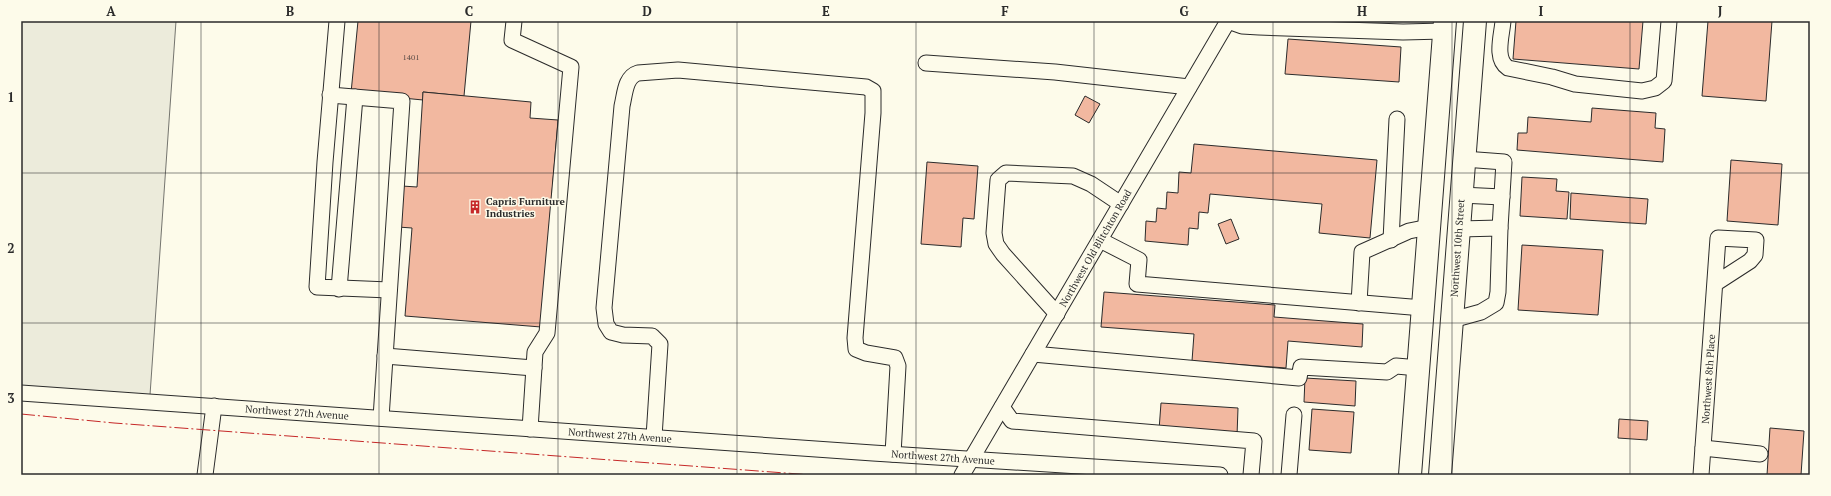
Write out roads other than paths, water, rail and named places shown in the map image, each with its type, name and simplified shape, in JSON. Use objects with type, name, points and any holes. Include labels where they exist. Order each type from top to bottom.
[{"type":"highway","name":"Northwest 10th Street","points":[[1440,475],[1475,21]]},
{"type":"highway","points":[[1410,475],[1445,26]]},
{"type":"highway","points":[[1429,227],[1459,229]]},
{"type":"street","points":[[337,21],[330,95],[317,287],[390,290]]},
{"type":"street","points":[[514,21],[512,40],[571,67],[547,333],[535,352],[530,429]]},
{"type":"street","points":[[1228,21],[1242,26],[1403,32],[1445,26]]},
{"type":"street","name":"Northwest Old Blitchton Road","points":[[962,475],[1228,21]]},
{"type":"street","points":[[1503,21],[1500,56],[1503,65],[1508,68],[1552,77],[1575,84],[1642,91],[1655,88],[1664,81],[1669,21]]},
{"type":"street","points":[[926,63],[1055,72],[1189,86]]},
{"type":"street","points":[[654,438],[660,344],[652,336],[623,335],[611,332],[606,324],[604,308],[622,106],[628,82],[633,74],[678,70],[866,87],[873,91],[873,113],[855,338],[856,349],[866,353],[895,358],[898,366],[893,454]]},
{"type":"street","points":[[330,95],[402,101],[381,418]]},
{"type":"street","points":[[339,288],[355,97]]},
{"type":"street","points":[[1391,240],[1397,119]]},
{"type":"street","points":[[1452,320],[1481,312],[1496,303],[1498,292],[1504,162],[1464,159]]},
{"type":"street","points":[[1057,314],[1003,254],[996,244],[994,234],[998,180],[1006,173],[1074,176],[1090,184],[1121,204]]},
{"type":"street","points":[[1461,195],[1502,197]]},
{"type":"street","points":[[1358,303],[1362,252],[1409,231],[1429,227]]},
{"type":"street","points":[[1459,229],[1500,228]]},
{"type":"street","points":[[1100,240],[1139,260],[1137,284],[1423,308]]},
{"type":"street","name":"Northwest 8th Place","points":[[1701,475],[1716,283]]},
{"type":"street","points":[[1033,354],[1299,378],[1301,367],[1387,372],[1396,366],[1419,368]]},
{"type":"street","points":[[385,356],[534,368]]},
{"type":"street","name":"Northwest 27th Avenue","points":[[21,393],[654,438],[1220,475]]},
{"type":"street","points":[[205,475],[214,406]]},
{"type":"street","points":[[1002,407],[1012,421],[1254,441],[1251,475]]},
{"type":"street","points":[[1289,475],[1294,415]]},
{"type":"street","points":[[1703,448],[1760,454]]},
{"type":"place","name":"Capris Furniture Industries","points":[[475,207]]}]
